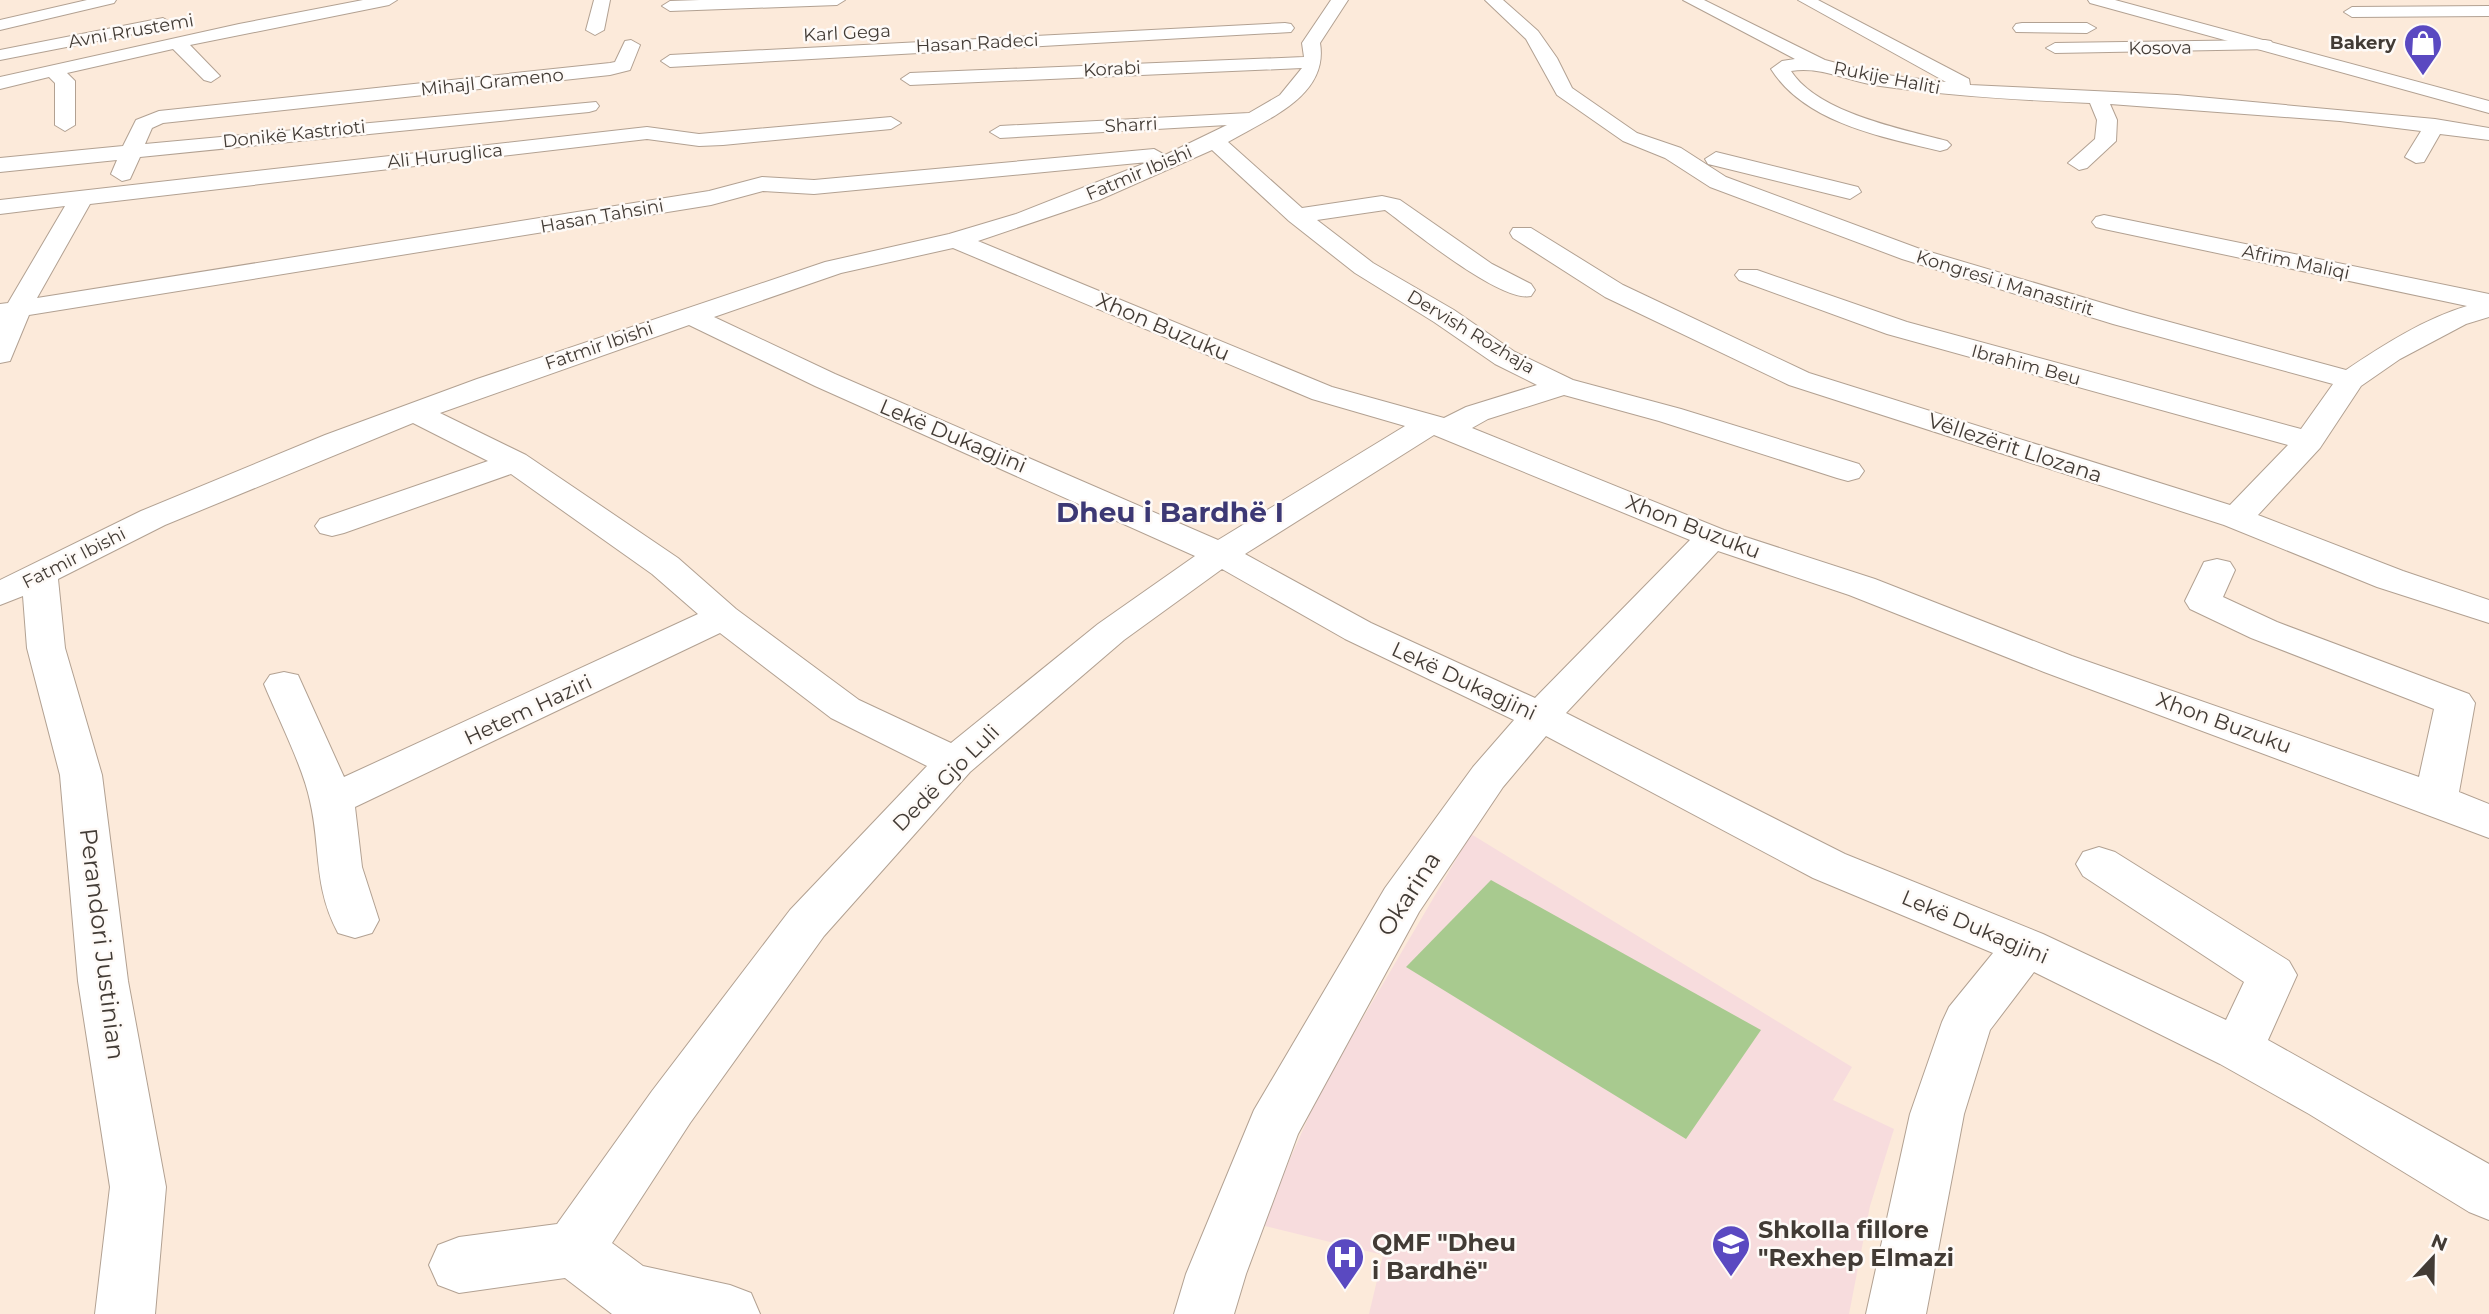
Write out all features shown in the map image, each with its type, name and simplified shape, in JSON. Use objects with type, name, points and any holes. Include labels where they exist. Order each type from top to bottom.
[{"type":"street","points":[[0,25],[108,0]]},
{"type":"street","name":"Avni Rrustemi","points":[[214,17],[303,0]]},
{"type":"street","points":[[0,83],[179,45],[239,29],[389,0]]},
{"type":"street","points":[[595,30],[602,0]]},
{"type":"street","points":[[670,6],[837,0]]},
{"type":"street","name":"Fatmir Ibishi","points":[[20,585],[153,518],[414,412],[834,267],[955,240],[1091,195],[1215,141],[1261,117],[1298,89],[1307,78],[1312,38],[1340,0]]},
{"type":"street","name":"Kongresi i Manastirit","points":[[1493,0],[1532,35],[1548,58],[1564,91],[1630,136],[1673,153],[1718,181],[1911,254],[2123,318],[2350,380]]},
{"type":"street","name":"Rukije Haliti","points":[[1691,0],[1818,64],[1877,80],[1980,92],[2189,102],[2435,125],[2489,134]]},
{"type":"street","points":[[1806,0],[1980,92]]},
{"type":"street","name":"Kosova","points":[[2096,0],[2489,107]]},
{"type":"street","points":[[2351,12],[2489,11]]},
{"type":"street","points":[[1011,25],[1260,13],[1285,28],[1312,38]]},
{"type":"street","name":"Avni Rrustemi","points":[[0,55],[178,22]]},
{"type":"street","name":"Kosova","points":[[2022,28],[2191,24]]},
{"type":"street","name":"Hasan Radeci","points":[[670,61],[1285,28]]},
{"type":"street","name":"Korabi","points":[[910,79],[1312,38]]},
{"type":"street","points":[[179,45],[211,76]]},
{"type":"street","name":"Kosova","points":[[2055,48],[2265,45]]},
{"type":"street","name":"Mihajl Grameno","points":[[112,193],[143,124],[159,117],[610,69],[623,66],[631,46]]},
{"type":"street","name":"Mihajl Grameno","points":[[340,99],[431,73],[548,57]]},
{"type":"street","points":[[1818,64],[1789,65],[1780,69],[1795,86],[1837,115],[1940,145]]},
{"type":"street","points":[[54,72],[65,81],[65,125]]},
{"type":"street","points":[[2079,163],[2105,141],[2107,120],[2098,99]]},
{"type":"street","name":"Donikë Kastrioti","points":[[0,165],[375,125],[589,106]]},
{"type":"street","name":"Sharri","points":[[1000,132],[1261,117]]},
{"type":"street","name":"Ali Huruglica","points":[[0,207],[647,133],[699,140],[891,123]]},
{"type":"street","points":[[2416,157],[2435,125]]},
{"type":"street","name":"Dervish Rozhaja","points":[[1215,141],[1297,216],[1364,268],[1444,316],[1505,358],[1563,386],[1670,415],[1848,471]]},
{"type":"street","name":"Hasan Tahsini","points":[[9,310],[698,200],[762,184],[814,187],[1188,152]]},
{"type":"street","name":"Kongresi i Manastirit","points":[[1673,153],[1722,160],[1850,192]]},
{"type":"street","points":[[0,355],[9,310],[82,197]]},
{"type":"street","points":[[1297,216],[1382,203],[1392,205],[1483,269],[1522,289]]},
{"type":"street","name":"Afrim Maliqi","points":[[2104,222],[2341,271],[2416,290],[2489,302]]},
{"type":"street","name":"Vëllezërit Llozana","points":[[1522,233],[1614,291],[1799,379],[2236,518],[2390,579],[2489,612]]},
{"type":"street","name":"Xhon Buzuku","points":[[955,240],[1322,393],[1438,426],[1712,537],[1862,587],[2058,664],[2436,799],[2489,821]]},
{"type":"street","points":[[1483,269],[1555,253]]},
{"type":"street","name":"Ibrahim Beu","points":[[1748,275],[1897,328],[2309,441]]},
{"type":"street","points":[[2236,518],[2309,441],[2350,380],[2390,353],[2456,318],[2489,308]]},
{"type":"street","name":"Lekë Dukagjini","points":[[689,315],[825,380],[1220,554],[1358,631],[1539,716],[1829,866],[2026,947],[2238,1049],[2328,1098],[2489,1194]]},
{"type":"street","name":"Dedë Gjo Luli","points":[[573,1249],[671,1107],[807,923],[955,762],[1111,632],[1220,554],[1438,426],[1563,386]]},
{"type":"street","points":[[414,412],[515,462],[665,566],[723,617],[845,709],[955,762]]},
{"type":"street","points":[[332,526],[515,462]]},
{"type":"street","name":"Okarina","points":[[1204,1314],[1216,1274],[1273,1127],[1402,900],[1489,777],[1539,716],[1712,537]]},
{"type":"street","points":[[2217,570],[2203,601],[2222,612],[2412,682],[2455,703],[2436,799]]},
{"type":"street","name":"Perandori Justinian","points":[[20,585],[46,648],[81,775],[103,981],[138,1187],[125,1314]]},
{"type":"street","name":"Hetem Haziri","points":[[332,800],[723,617]]},
{"type":"street","points":[[284,684],[332,800],[339,867],[355,920]]},
{"type":"street","points":[[2099,864],[2272,975],[2238,1049]]},
{"type":"street","points":[[1896,1314],[1937,1114],[1967,1022],[2026,947]]},
{"type":"street","points":[[459,1265],[573,1249],[629,1292],[730,1314]]},
{"type":"shaded area","points":[[1471,834],[1852,1067],[1833,1100],[1894,1129],[1870,1206],[1849,1314],[1369,1314],[1383,1255],[1261,1225],[1320,1091]]},
{"type":"green space","points":[[1491,880],[1761,1030],[1686,1139],[1406,967]]},
{"type":"place","name":"Bakery","points":[[2423,77]]},
{"type":"place","name":"Shkolla fillore \"Rexhep Elmazi","points":[[1731,1278]]},
{"type":"place","name":"QMF \"Dheu i Bardhë\"","points":[[1345,1291]]},
{"type":"district","name":"Dheu i Bardhë I","points":[[1170,512]]}]
